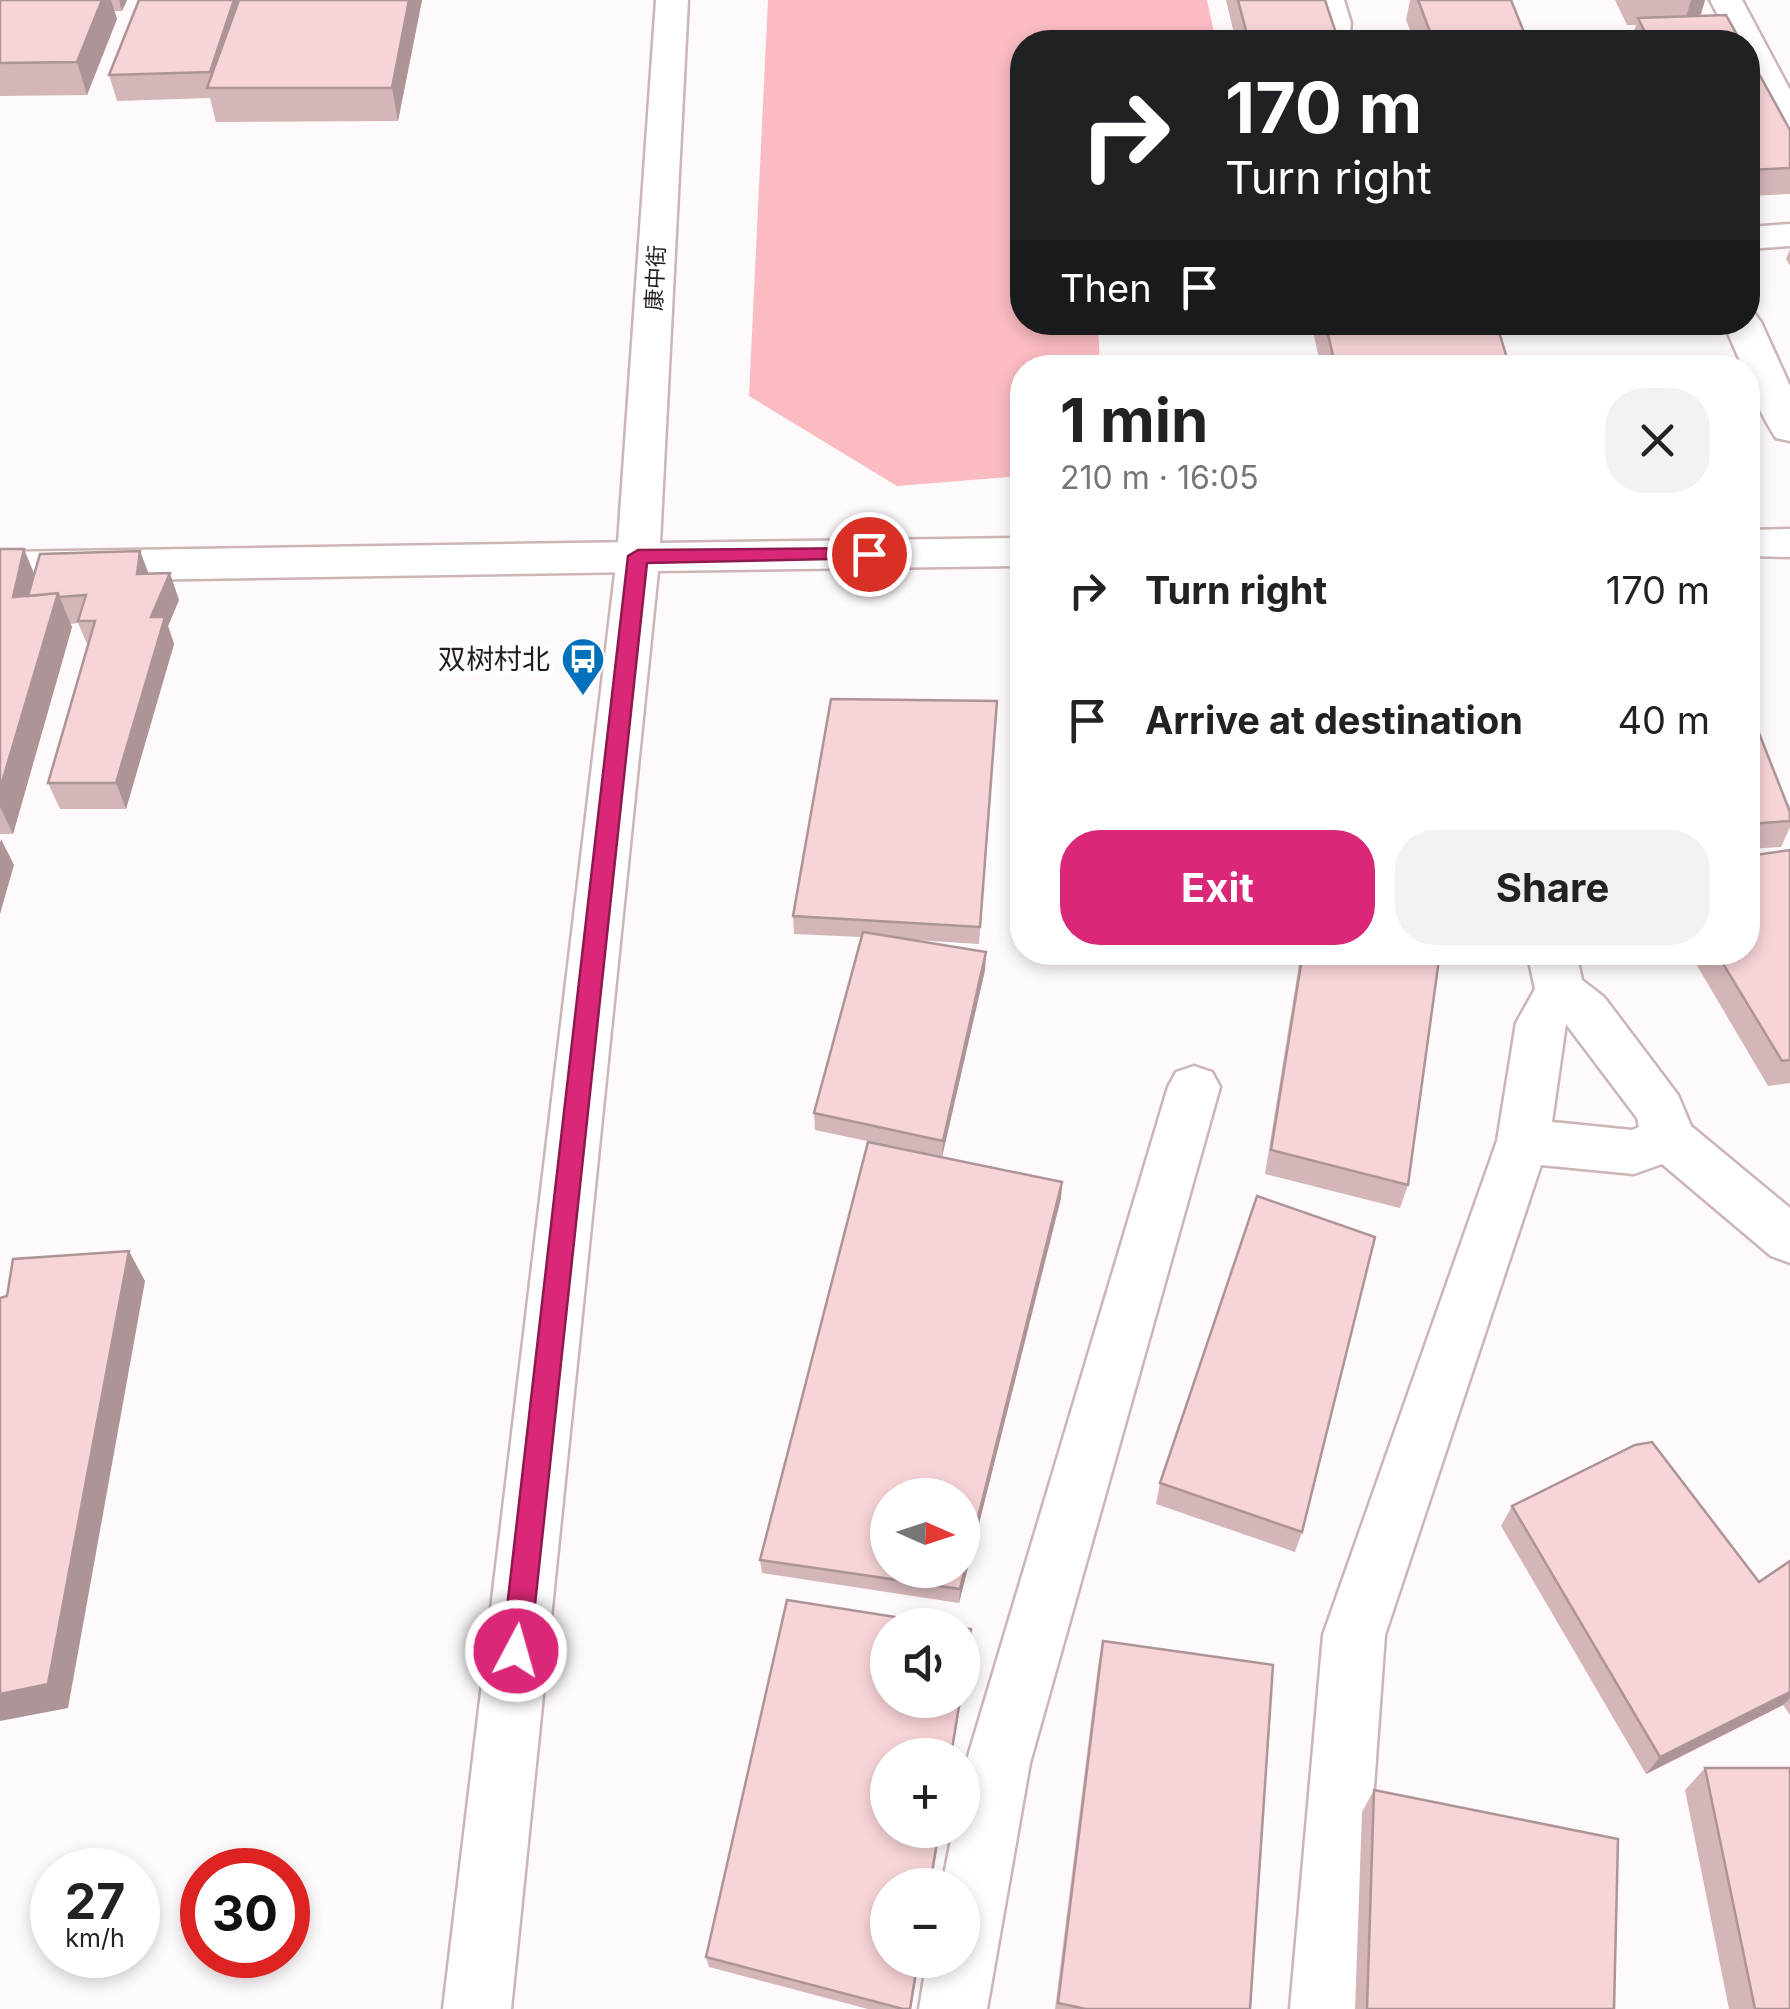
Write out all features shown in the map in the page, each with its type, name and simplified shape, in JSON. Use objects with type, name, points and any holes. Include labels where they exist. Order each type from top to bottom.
[{"type":"street","name":"康中街","points":[[476,2009],[638,556],[672,0]]},
{"type":"street","points":[[1328,0],[1334,30]]},
{"type":"street","points":[[1726,0],[1742,30]]},
{"type":"street","points":[[1760,65],[1790,122]]},
{"type":"street","points":[[1760,237],[1790,235]]},
{"type":"street","points":[[1760,362],[1790,429]]},
{"type":"street","points":[[1760,543],[1790,543]]},
{"type":"street","points":[[0,567],[1010,552]]},
{"type":"street","points":[[1556,971],[1660,1110],[1669,1138],[1790,1240]]},
{"type":"street","points":[[1324,2009],[1354,1635],[1523,1141],[1541,1023],[1556,971]]},
{"type":"street","points":[[978,1868],[998,1762],[1194,1087]]},
{"type":"street","points":[[1523,1141],[1634,1152],[1669,1138]]},
{"type":"street","points":[[952,2009],[958,1978]]},
{"type":"shaded area","points":[[768,0],[1207,0],[1213,30],[1010,30],[1010,335],[1099,335],[1099,355],[1010,355],[1010,477],[897,486],[749,396]]},
{"type":"building","points":[[0,0],[102,0],[77,62],[0,63]]},
{"type":"building","points":[[139,0],[234,0],[210,72],[109,75]]},
{"type":"building","points":[[239,0],[409,0],[392,88],[207,88]]},
{"type":"building","points":[[1238,0],[1325,0],[1335,30],[1246,30]]},
{"type":"building","points":[[1418,0],[1511,0],[1523,30],[1429,30]]},
{"type":"building","points":[[1726,15],[1734,30],[1644,30],[1638,18]]},
{"type":"building","points":[[1760,76],[1790,130],[1790,168],[1760,169]]},
{"type":"building","points":[[1328,335],[1500,335],[1506,355],[1333,355]]},
{"type":"building","points":[[0,549],[24,549],[13,597],[58,593],[0,789]]},
{"type":"building","points":[[140,551],[137,574],[170,573],[151,617],[165,617],[116,783],[48,783],[95,621],[78,621],[86,595],[28,596],[40,554]]},
{"type":"building","points":[[831,699],[997,701],[980,927],[793,916]]},
{"type":"building","points":[[1760,736],[1790,812],[1790,821],[1760,823]]},
{"type":"building","points":[[1790,850],[1790,1060],[1782,1061],[1724,965],[1760,965],[1760,854]]},
{"type":"building","points":[[863,932],[986,952],[943,1141],[814,1113]]},
{"type":"building","points":[[1301,965],[1438,965],[1408,1185],[1271,1150]]},
{"type":"building","points":[[868,1142],[1062,1182],[980,1509],[980,1478],[870,1478],[870,1576],[760,1560]]},
{"type":"building","points":[[1257,1196],[1375,1237],[1302,1532],[1160,1483]]},
{"type":"building","points":[[129,1251],[48,1684],[0,1694],[0,1298],[7,1296],[13,1259]]},
{"type":"building","points":[[1652,1442],[1759,1582],[1790,1561],[1790,1692],[1660,1757],[1512,1506],[1635,1445]]},
{"type":"building","points":[[787,1600],[870,1613],[870,1718],[957,1718],[954,1738],[870,1738],[870,1848],[936,1848],[933,1868],[870,1868],[870,1978],[915,1978],[910,2009],[706,1957]]},
{"type":"building","points":[[1103,1641],[1273,1665],[1250,2009],[1086,2009],[1058,2003]]},
{"type":"building","points":[[1705,1768],[1790,1768],[1790,2009],[1755,2009]]},
{"type":"building","points":[[1374,1790],[1618,1839],[1614,2009],[1367,2009]]},
{"type":"place","name":"双树村北","points":[[583,697]]},
{"type":"route","points":[[516,1651],[638,556],[869,554]]}]
